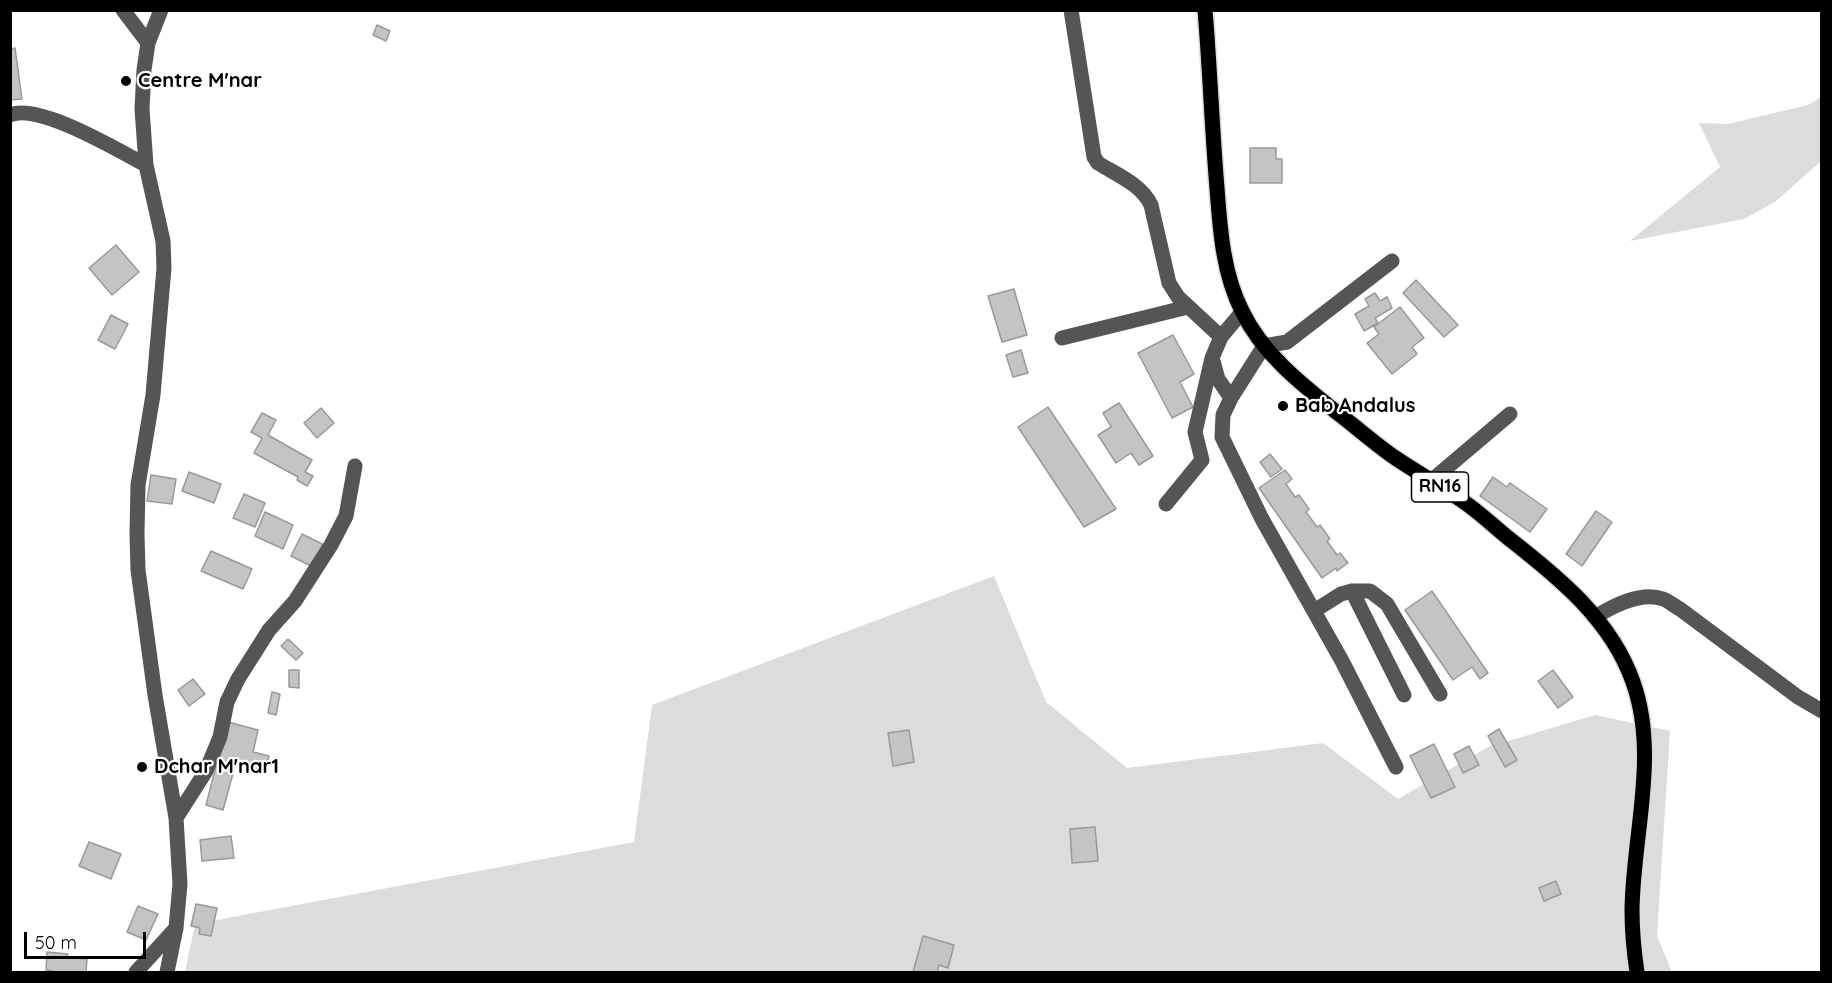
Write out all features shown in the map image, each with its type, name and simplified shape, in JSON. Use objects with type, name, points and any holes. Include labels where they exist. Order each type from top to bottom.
[{"type":"main road","name":"RN16","points":[[1205,10],[1221,241],[1231,282],[1242,312],[1264,346],[1292,377],[1391,455],[1471,507],[1541,563],[1595,617],[1619,650],[1634,682],[1645,749],[1632,907],[1637,972]]},
{"type":"street","points":[[123,10],[148,43]]},
{"type":"street","points":[[161,10],[148,43],[144,70],[146,165],[163,241],[164,268],[153,396],[138,485],[138,570],[155,695],[176,818],[180,884],[176,928],[167,972]]},
{"type":"street","points":[[1071,10],[1094,157],[1098,163],[1140,189],[1146,196],[1151,205],[1169,283],[1188,307],[1221,338]]},
{"type":"street","points":[[10,115],[26,112],[50,117],[146,165]]},
{"type":"street","points":[[1392,261],[1287,342],[1264,346],[1231,398],[1223,415],[1222,437],[1262,519],[1342,660],[1396,767]]},
{"type":"street","points":[[1062,338],[1188,307]]},
{"type":"street","points":[[1166,504],[1202,460],[1195,432],[1212,358],[1221,338],[1242,312]]},
{"type":"street","points":[[1212,358],[1218,379],[1231,398]]},
{"type":"street","points":[[1431,481],[1510,414]]},
{"type":"street","points":[[1197,443],[1211,442],[1222,437]]},
{"type":"street","points":[[176,818],[206,771],[220,736],[227,702],[238,679],[269,630],[295,601],[331,545],[346,516],[355,466]]},
{"type":"street","points":[[1314,611],[1341,594],[1352,591],[1370,591],[1387,604],[1440,694]]},
{"type":"street","points":[[1352,591],[1404,695]]},
{"type":"street","points":[[1595,617],[1630,601],[1662,598],[1680,609],[1798,698],[1821,711]]},
{"type":"street","points":[[136,972],[176,928]]},
{"type":"shaded area","points":[[1821,97],[1821,161],[1775,202],[1744,219],[1630,241],[1720,167],[1699,123],[1728,124],[1808,105]]},
{"type":"shaded area","points":[[994,576],[1046,702],[1127,768],[1323,743],[1398,799],[1488,747],[1595,715],[1670,731],[1657,936],[1672,972],[185,972],[195,924],[634,842],[652,705]]},
{"type":"building","points":[[377,25],[390,31],[386,41],[373,35]]},
{"type":"building","points":[[15,48],[22,99],[10,100],[10,49]]},
{"type":"building","points":[[1250,148],[1276,148],[1276,159],[1282,159],[1282,183],[1250,183]]},
{"type":"building","points":[[116,245],[139,272],[112,295],[89,268]]},
{"type":"building","points":[[1416,280],[1458,325],[1444,337],[1403,293]]},
{"type":"building","points":[[1014,289],[1027,335],[1002,342],[988,296]]},
{"type":"building","points":[[1375,293],[1380,301],[1387,297],[1392,308],[1375,318],[1378,323],[1364,331],[1355,314],[1369,306],[1365,299]]},
{"type":"building","points":[[1400,307],[1424,338],[1412,347],[1417,354],[1392,374],[1367,343],[1379,334],[1374,327]]},
{"type":"building","points":[[111,315],[128,324],[115,349],[98,340]]},
{"type":"building","points":[[1173,335],[1194,374],[1180,382],[1193,407],[1172,418],[1138,353]]},
{"type":"building","points":[[1021,350],[1028,373],[1013,377],[1006,355]]},
{"type":"building","points":[[1119,403],[1153,456],[1139,465],[1131,453],[1116,463],[1098,435],[1111,427],[1103,413]]},
{"type":"building","points":[[1048,407],[1116,509],[1084,527],[1018,427]]},
{"type":"building","points":[[321,408],[334,423],[317,438],[304,423]]},
{"type":"building","points":[[262,413],[276,420],[268,435],[312,460],[305,472],[313,476],[307,486],[297,480],[298,477],[254,453],[262,438],[251,432]]},
{"type":"building","points":[[1270,454],[1282,469],[1271,477],[1260,462]]},
{"type":"building","points":[[1285,470],[1292,479],[1286,484],[1295,497],[1299,495],[1309,509],[1306,512],[1317,527],[1320,525],[1337,555],[1340,553],[1348,563],[1322,578],[1259,488]]},
{"type":"building","points":[[189,472],[221,484],[214,503],[182,491]]},
{"type":"building","points":[[151,475],[176,479],[172,504],[147,501]]},
{"type":"building","points":[[1493,477],[1507,487],[1510,483],[1547,509],[1530,532],[1480,496]]},
{"type":"building","points":[[244,494],[265,503],[255,527],[233,518]]},
{"type":"building","points":[[1596,511],[1612,522],[1582,566],[1566,554]]},
{"type":"building","points":[[265,512],[293,525],[283,549],[255,536]]},
{"type":"building","points":[[302,534],[324,545],[313,567],[291,556]]},
{"type":"building","points":[[211,551],[252,569],[243,589],[201,571]]},
{"type":"building","points":[[1432,591],[1488,673],[1480,679],[1472,667],[1453,680],[1405,610]]},
{"type":"building","points":[[288,639],[303,653],[296,660],[281,646]]},
{"type":"building","points":[[289,670],[299,670],[299,688],[289,687]]},
{"type":"building","points":[[1553,670],[1573,697],[1558,708],[1538,681]]},
{"type":"building","points":[[193,679],[205,694],[189,706],[178,690]]},
{"type":"building","points":[[272,692],[280,694],[276,715],[268,713]]},
{"type":"building","points":[[228,722],[258,730],[253,752],[269,756],[265,771],[219,760]]},
{"type":"building","points":[[1499,729],[1517,760],[1505,767],[1488,736]]},
{"type":"building","points":[[909,730],[914,762],[893,766],[888,733]]},
{"type":"building","points":[[1434,744],[1455,787],[1431,798],[1410,756]]},
{"type":"building","points":[[1469,746],[1479,765],[1463,773],[1454,754]]},
{"type":"building","points":[[216,766],[234,770],[223,810],[206,805]]},
{"type":"building","points":[[1095,827],[1098,861],[1072,863],[1070,829]]},
{"type":"building","points":[[231,836],[234,858],[202,861],[200,840]]},
{"type":"building","points":[[89,842],[121,854],[111,879],[79,866]]},
{"type":"building","points":[[1556,881],[1561,894],[1544,901],[1539,888]]},
{"type":"building","points":[[196,904],[217,908],[211,936],[199,934],[200,928],[191,926]]},
{"type":"building","points":[[138,906],[158,914],[146,940],[127,932]]},
{"type":"building","points":[[923,936],[954,945],[948,968],[939,965],[937,972],[913,972]]},
{"type":"building","points":[[47,952],[87,959],[86,972],[46,970]]},
{"type":"place","name":"Centre M'nar","points":[[126,81]]},
{"type":"place","name":"Bab Andalus","points":[[1283,406]]},
{"type":"place","name":"Dchar M'nar1","points":[[142,767]]}]
